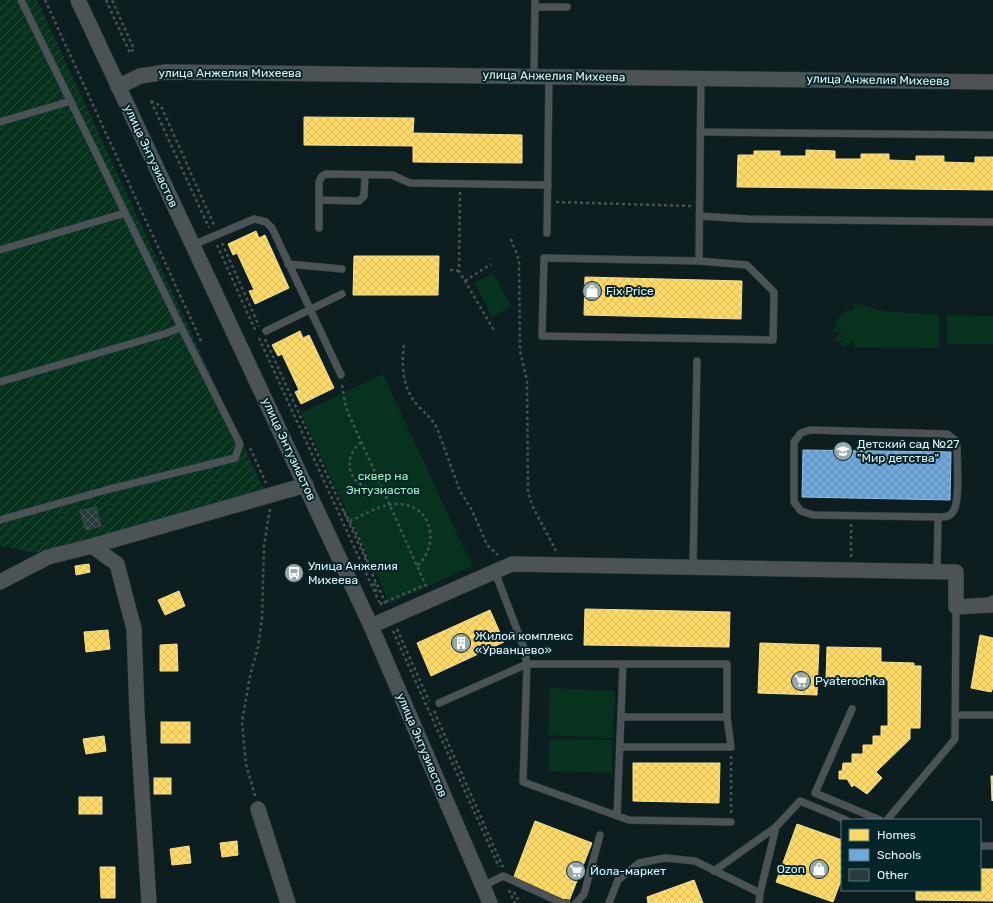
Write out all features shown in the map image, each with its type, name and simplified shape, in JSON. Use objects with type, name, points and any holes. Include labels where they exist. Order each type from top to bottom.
[{"type":"street","name":"улица Энтузиастов","points":[[78,0],[371,626],[490,903]]},
{"type":"street","name":"улица Анжелия Михеева","points":[[118,87],[140,76],[166,72],[993,82]]},
{"type":"street","points":[[0,582],[48,557],[306,486]]},
{"type":"street","points":[[92,546],[117,564],[134,629],[138,736],[149,903]]},
{"type":"street","points":[[371,626],[512,564],[956,572],[956,607],[991,605],[993,603]]},
{"type":"street","points":[[258,809],[288,903]]},
{"type":"lane","points":[[0,520],[106,490],[235,458],[240,444],[21,0]]},
{"type":"lane","points":[[534,76],[535,3],[567,7]]},
{"type":"lane","points":[[547,233],[549,76]]},
{"type":"lane","points":[[698,261],[701,78]]},
{"type":"lane","points":[[0,122],[71,100]]},
{"type":"lane","points":[[700,132],[993,135]]},
{"type":"lane","points":[[319,228],[319,182],[324,175],[392,175],[410,183],[548,185]]},
{"type":"lane","points":[[319,200],[359,201],[365,193],[365,175]]},
{"type":"lane","points":[[0,250],[125,213]]},
{"type":"lane","points":[[699,216],[748,219],[993,222]]},
{"type":"lane","points":[[193,245],[249,220],[260,220],[266,222],[272,228],[341,375]]},
{"type":"lane","points":[[544,258],[698,261],[747,265],[774,292],[773,340],[542,336],[544,258]]},
{"type":"lane","points":[[288,264],[342,268]]},
{"type":"lane","points":[[266,331],[342,294]]},
{"type":"lane","points":[[0,382],[167,333],[181,327]]},
{"type":"lane","points":[[693,567],[698,361]]},
{"type":"lane","points":[[810,430],[940,432],[951,436],[957,447],[956,503],[951,514],[946,517],[938,517],[807,514],[797,507],[794,502],[794,442],[801,433],[810,430]]},
{"type":"lane","points":[[937,572],[938,517]]},
{"type":"lane","points":[[495,572],[524,648],[527,664],[523,782],[629,820],[731,822]]},
{"type":"lane","points":[[888,819],[955,739],[956,607]]},
{"type":"lane","points":[[439,703],[527,664],[727,664],[727,717],[731,747],[620,747]]},
{"type":"lane","points":[[617,816],[623,664]]},
{"type":"lane","points":[[852,709],[815,793],[878,819]]},
{"type":"lane","points":[[956,715],[993,715]]},
{"type":"lane","points":[[621,717],[727,717]]},
{"type":"lane","points":[[714,871],[776,826],[800,801],[844,819]]},
{"type":"lane","points":[[760,903],[760,893],[776,826]]},
{"type":"lane","points":[[576,903],[584,894],[600,835]]},
{"type":"lane","points":[[981,846],[993,846]]},
{"type":"lane","points":[[609,903],[618,880],[639,863],[665,858],[695,861],[760,893]]},
{"type":"lane","points":[[483,886],[506,878],[562,903],[567,903]]},
{"type":"path","points":[[45,0],[203,344]]},
{"type":"path","points":[[106,0],[130,53],[134,49],[112,0]]},
{"type":"path","points":[[515,903],[506,878],[389,618],[373,576],[215,235],[151,101],[161,106],[215,235],[380,604],[389,618],[506,878],[520,903]]},
{"type":"path","points":[[460,184],[459,271],[495,332]]},
{"type":"path","points":[[548,202],[700,206]]},
{"type":"path","points":[[511,239],[519,260],[520,351],[527,381],[528,492],[532,505],[563,565]]},
{"type":"path","points":[[465,280],[491,264]]},
{"type":"path","points":[[450,270],[459,271]]},
{"type":"path","points":[[404,345],[403,373],[411,396],[437,428],[460,491],[472,510],[488,545],[492,551],[512,564]]},
{"type":"path","points":[[341,375],[344,399],[361,442],[432,599]]},
{"type":"path","points":[[361,442],[353,450],[350,456],[350,468],[352,474],[359,483],[364,486],[370,488],[382,488]]},
{"type":"path","points":[[249,445],[272,495],[264,545],[262,618],[258,647],[250,676],[242,722],[246,764],[258,809]]},
{"type":"path","points":[[326,484],[350,521],[364,550],[373,576],[378,599]]},
{"type":"path","points":[[350,521],[389,504],[398,504],[414,508],[421,513],[430,528],[432,536],[428,553],[417,566]]},
{"type":"path","points":[[851,516],[851,554]]},
{"type":"path","points":[[380,604],[425,585]]},
{"type":"path","points":[[731,747],[731,822]]},
{"type":"green space","points":[[0,0],[37,0],[265,492],[124,532],[39,552],[34,553],[5,546],[0,547]]},
{"type":"green space","points":[[493,273],[511,307],[492,317],[475,283]]},
{"type":"green space","points":[[854,303],[883,311],[939,315],[939,348],[854,347],[854,340],[849,345],[842,346],[840,344],[843,341],[837,341],[836,337],[843,331],[834,332],[836,323],[842,314],[854,309]]},
{"type":"green space","points":[[947,315],[993,316],[993,344],[947,344]]},
{"type":"green space","name":"сквер на Энтузиастов","points":[[383,374],[472,566],[390,604],[301,413]]},
{"type":"green space","points":[[550,688],[615,691],[613,738],[548,735]]},
{"type":"green space","points":[[549,739],[612,740],[612,773],[548,771]]},
{"type":"building: Homes","points":[[304,117],[414,118],[413,133],[522,135],[522,163],[413,162],[413,146],[304,145]]},
{"type":"building: Homes","points":[[806,150],[835,151],[835,159],[861,159],[861,154],[889,154],[889,160],[916,161],[916,156],[944,156],[944,162],[975,163],[975,157],[993,157],[993,190],[737,187],[738,155],[754,155],[754,151],[780,151],[780,156],[806,156]]},
{"type":"building: Homes","points":[[256,231],[259,238],[265,235],[289,288],[255,304],[249,291],[254,290],[237,253],[233,255],[228,244]]},
{"type":"building: Homes","points":[[354,256],[439,256],[438,295],[353,295]]},
{"type":"building: Homes","points":[[585,277],[742,281],[741,319],[584,315]]},
{"type":"building: Homes","points":[[300,331],[303,338],[309,335],[334,388],[301,404],[295,392],[299,390],[282,354],[278,356],[272,345]]},
{"type":"building: Homes","points":[[89,564],[90,572],[76,575],[75,566]]},
{"type":"building: Homes","points":[[179,591],[185,606],[165,615],[158,600]]},
{"type":"building: Homes","points":[[585,609],[730,612],[729,647],[584,645]]},
{"type":"building: Homes","name":"Жилой комплекс «Урванцево»","points":[[490,610],[504,642],[431,676],[417,643]]},
{"type":"building: Homes","points":[[108,630],[110,649],[86,652],[84,632]]},
{"type":"building: Homes","points":[[980,635],[993,638],[993,688],[991,692],[971,688]]},
{"type":"building: Homes","points":[[760,643],[819,645],[817,695],[758,693]]},
{"type":"building: Homes","points":[[177,644],[178,671],[160,671],[160,645]]},
{"type":"building: Homes","points":[[827,647],[881,648],[881,662],[914,663],[914,666],[921,666],[920,728],[910,728],[910,739],[876,772],[882,778],[867,794],[854,785],[852,787],[847,779],[839,779],[839,771],[842,771],[843,763],[852,763],[852,754],[863,754],[863,745],[873,745],[873,736],[881,736],[881,726],[888,726],[888,680],[826,679]]},
{"type":"building: Homes","points":[[161,722],[190,722],[190,743],[161,743]]},
{"type":"building: Homes","points":[[104,736],[106,751],[86,754],[83,739]]},
{"type":"building: Homes","points":[[633,763],[720,763],[719,803],[633,801]]},
{"type":"building: Homes","points":[[991,776],[993,776],[992,801]]},
{"type":"building: Homes","points":[[154,778],[171,778],[171,794],[154,794]]},
{"type":"building: Homes","points":[[79,797],[102,797],[102,814],[79,814]]},
{"type":"building: Homes","points":[[535,821],[592,843],[569,901],[513,879]]},
{"type":"building: Homes","points":[[797,824],[841,840],[841,881],[833,902],[776,882]]},
{"type":"building: Homes","points":[[237,841],[238,855],[222,857],[220,843]]},
{"type":"building: Homes","points":[[189,846],[191,863],[172,865],[170,849]]},
{"type":"building: Homes","points":[[100,867],[115,867],[115,898],[101,898]]},
{"type":"building: Homes","points":[[981,869],[993,869],[993,901],[916,900],[916,891],[981,891]]},
{"type":"building: Homes","points":[[694,880],[703,903],[648,903],[647,897]]},
{"type":"building: Schools","points":[[803,450],[951,452],[950,500],[802,497]]},
{"type":"building: Other","points":[[96,507],[101,526],[86,530],[80,511]]},
{"type":"place","name":"Fix Price","points":[[592,291]]},
{"type":"place","name":"Детский сад №27 \"Мир детства\"","points":[[843,451]]},
{"type":"place","name":"Улица Анжелия Михеева","points":[[294,573]]},
{"type":"place","name":"Жилой комплекс «Урванцево»","points":[[461,643]]},
{"type":"place","name":"Pyaterochka","points":[[801,681]]},
{"type":"place","name":"Ozon","points":[[819,869]]},
{"type":"place","name":"Йола-маркет","points":[[576,871]]}]
